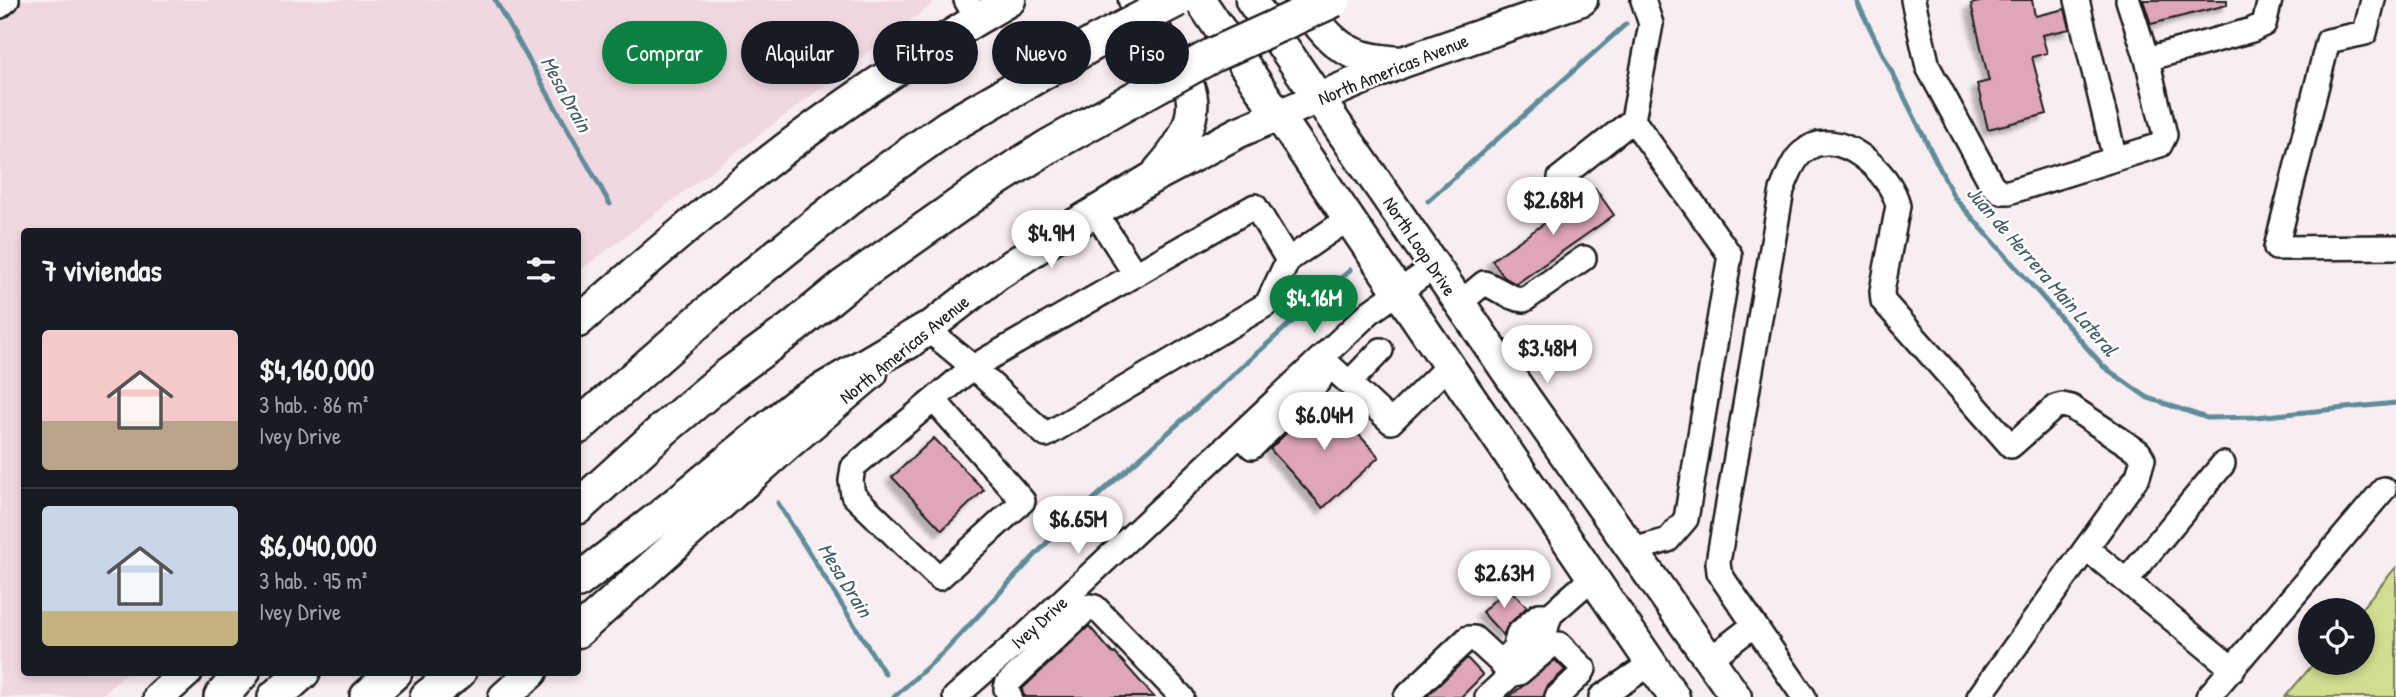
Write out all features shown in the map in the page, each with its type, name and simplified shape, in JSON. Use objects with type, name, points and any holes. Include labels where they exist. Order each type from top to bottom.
[{"type":"highway","points":[[581,424],[733,291],[864,186],[948,127],[1096,42],[1177,0]]},
{"type":"highway","points":[[581,504],[727,376],[844,286],[999,177],[1049,146],[1213,55],[1293,16],[1334,0]]},
{"type":"highway","points":[[581,579],[796,406],[927,329]]},
{"type":"highway","points":[[221,697],[239,676]]},
{"type":"highway","points":[[275,697],[299,676]]},
{"type":"highway","points":[[367,697],[391,676]]},
{"type":"highway","points":[[426,697],[454,676]]},
{"type":"main road","points":[[581,319],[736,187],[814,127],[909,62],[972,10],[1010,0]]},
{"type":"main road","points":[[1133,0],[1178,67],[1190,88],[1191,96],[1189,125],[1178,146],[1152,178]]},
{"type":"main road","points":[[1200,0],[1593,577],[1661,685]]},
{"type":"main road","name":"North Loop Drive","points":[[1251,0],[1434,267],[1736,697]]},
{"type":"main road","points":[[1301,0],[1316,22],[1342,49],[1369,59],[1403,62]]},
{"type":"main road","name":"North Americas Avenue","points":[[581,629],[787,445],[927,329],[997,275],[1095,212],[1152,178],[1276,115],[1403,62],[1582,0]]},
{"type":"main road","points":[[1593,577],[1633,551]]},
{"type":"main road","points":[[159,697],[183,676]]},
{"type":"main road","points":[[504,697],[528,676]]},
{"type":"street","points":[[0,6],[7,0]]},
{"type":"street","points":[[1560,178],[1633,120],[1651,24],[1643,0]]},
{"type":"street","points":[[1913,0],[1928,67],[1992,185],[2001,192],[2009,192],[2160,145],[2165,135],[2147,60],[2128,0]]},
{"type":"street","points":[[2077,0],[2115,159]]},
{"type":"street","points":[[2147,60],[2252,30],[2264,24],[2270,0]]},
{"type":"street","points":[[2373,0],[2365,33],[2328,41],[2276,248],[2396,247]]},
{"type":"street","points":[[1633,120],[1730,254],[1686,519],[1668,540],[1633,551]]},
{"type":"street","points":[[1804,697],[1719,572],[1718,562],[1782,190],[1796,160],[1804,150],[1816,145],[1835,145],[1860,153],[1888,182],[1896,195],[1898,206],[1882,291],[1883,301],[2011,446],[2056,407],[2062,405],[2071,407],[2139,452],[2143,459],[2138,476],[1979,697]]},
{"type":"street","points":[[934,400],[1023,501],[939,578],[853,495],[853,467],[934,400],[974,368],[1255,206],[1288,261]]},
{"type":"street","points":[[1095,212],[1135,274]]},
{"type":"street","points":[[927,329],[974,368],[1046,435],[1267,304],[1288,261],[1348,219]]},
{"type":"street","points":[[1460,303],[1484,283],[1514,299],[1524,300],[1584,258]]},
{"type":"street","name":"Ivey Drive","points":[[956,697],[1240,434],[1334,369],[1370,312],[1434,267]]},
{"type":"street","points":[[1381,350],[1334,369],[1391,422],[1448,366]]},
{"type":"street","points":[[2126,581],[2223,464]]},
{"type":"street","points":[[2208,697],[2384,489]]},
{"type":"street","points":[[2086,548],[2233,669]]},
{"type":"street","points":[[1487,697],[1508,662],[1518,634],[1539,615],[1550,615],[1593,577]]},
{"type":"street","points":[[1010,697],[1007,684],[1090,606],[1096,607],[1182,697]]},
{"type":"street","points":[[1710,659],[1755,625]]},
{"type":"street","points":[[1406,697],[1471,637],[1508,662],[1519,673],[1553,645],[1559,644],[1584,669],[1557,697]]},
{"type":"street","points":[[1601,697],[1661,685]]},
{"type":"shaded area","points":[[0,0],[930,0],[932,4],[910,21],[873,21],[873,49],[859,59],[859,21],[741,21],[741,84],[826,84],[581,270],[581,228],[21,228],[21,676],[123,676],[99,697],[0,697]]},
{"type":"green space","points":[[2396,567],[2396,697],[2285,697],[2304,675],[2375,675],[2375,598],[2370,598]]},
{"type":"building","points":[[1987,0],[2032,0],[2035,16],[2065,9],[2070,29],[2042,35],[2047,53],[2032,57],[2047,114],[1988,129],[1977,84],[1989,81],[1971,4]]},
{"type":"building","points":[[2143,0],[2227,0],[2227,5],[2151,24]]},
{"type":"building","points":[[1595,188],[1614,215],[1516,284],[1504,277],[1492,260]]},
{"type":"building","points":[[1324,396],[1379,457],[1323,508],[1270,449]]},
{"type":"building","points":[[934,438],[984,490],[942,530],[892,477]]},
{"type":"building","points":[[1508,587],[1527,607],[1509,624],[1503,635],[1482,612]]},
{"type":"building","points":[[1089,626],[1154,697],[1026,697],[1023,694],[1022,689]]},
{"type":"building","points":[[1467,658],[1483,675],[1461,697],[1426,697]]},
{"type":"building","points":[[1555,660],[1565,670],[1547,687],[1543,697],[1509,697]]},
{"type":"waterway","name":"Mesa Drain","points":[[495,0],[610,204]]},
{"type":"waterway","name":"Juan de Herrera Main Lateral","points":[[1856,0],[1954,197],[2104,367],[2148,398],[2207,418],[2256,417],[2396,403]]},
{"type":"waterway","points":[[1428,201],[1626,24]]},
{"type":"waterway","points":[[894,697],[944,652],[1057,532],[1350,270]]},
{"type":"waterway","name":"Mesa Drain","points":[[778,503],[885,674]]}]
